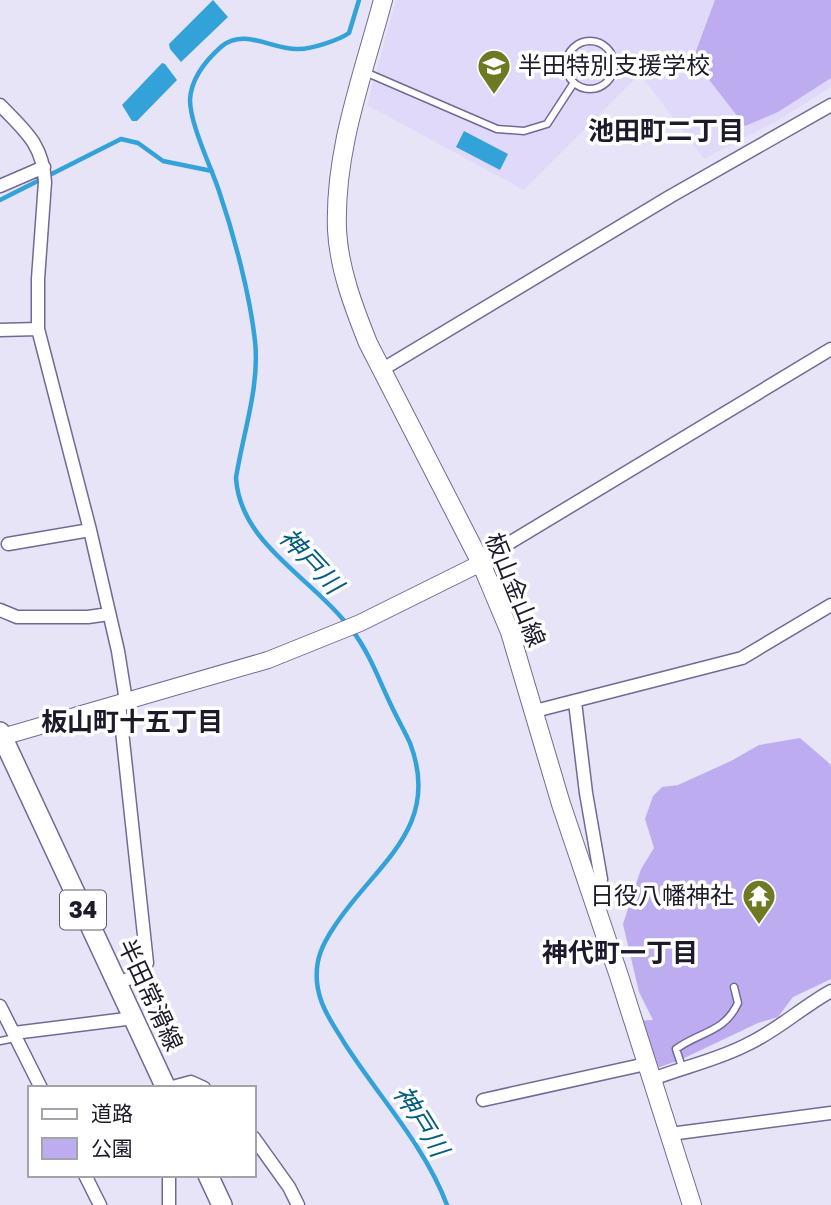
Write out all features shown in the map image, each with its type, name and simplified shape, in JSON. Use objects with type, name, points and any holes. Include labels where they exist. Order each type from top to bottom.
[{"type":"main road","name":"板山金山線","points":[[383,0],[342,153],[337,231],[342,263],[368,343],[481,563],[510,632],[561,804],[692,1205]]},
{"type":"main road","name":"半田常滑線","points":[[1,735],[167,1086]]},
{"type":"main road","points":[[209,1177],[222,1205]]},
{"type":"street","points":[[0,105],[41,154],[44,167],[37,329],[90,530],[118,651],[146,963],[138,975],[118,983]]},
{"type":"street","points":[[383,369],[671,196],[831,105]]},
{"type":"street","points":[[0,187],[44,167]]},
{"type":"street","points":[[0,330],[37,329]]},
{"type":"street","points":[[1,735],[268,660],[360,623],[481,563],[501,548],[831,349]]},
{"type":"street","points":[[8,544],[90,530]]},
{"type":"street","points":[[535,711],[741,659],[831,605]]},
{"type":"street","points":[[0,610],[17,617],[89,617],[109,614]]},
{"type":"street","points":[[575,702],[586,793],[601,879],[597,909]]},
{"type":"street","points":[[483,1100],[682,1067],[748,1044],[784,1024],[831,991]]},
{"type":"street","points":[[0,1006],[40,1086]]},
{"type":"street","points":[[15,1035],[134,1018]]},
{"type":"street","points":[[176,1086],[191,1082],[200,1086]]},
{"type":"street","points":[[670,1134],[831,1114]]},
{"type":"street","points":[[256,1142],[289,1186],[298,1205]]},
{"type":"street","points":[[86,1177],[100,1205]]},
{"type":"street","points":[[169,1177],[169,1205]]},
{"type":"lane","points":[[588,40],[608,48],[615,67],[601,89],[584,90],[573,84],[568,77],[565,63],[576,46],[588,40]]},
{"type":"lane","points":[[615,61],[658,60],[662,69]]},
{"type":"lane","points":[[363,72],[497,129],[524,131],[547,124],[573,84]]},
{"type":"lane","points":[[682,1067],[676,1049],[694,1037],[724,1024],[732,1017],[738,1003],[734,987]]},
{"type":"lane","points":[[0,1041],[15,1035]]},
{"type":"shaded area","name":"半田特別支援学校","points":[[396,0],[831,0],[831,87],[782,118],[704,159],[640,74],[524,190],[367,105]]},
{"type":"green space","points":[[715,0],[831,0],[831,78],[778,112],[745,126],[693,59]]},
{"type":"green space","points":[[800,738],[831,767],[831,979],[793,997],[778,1017],[758,1023],[680,1060],[651,1070],[632,1021],[653,1020],[639,992],[623,924],[641,869],[654,848],[645,819],[653,796],[662,787],[678,785],[759,745]]},
{"type":"water","points":[[213,0],[228,17],[181,62],[169,44]]},
{"type":"water","points":[[162,63],[177,80],[137,121],[132,121],[122,105]]},
{"type":"water","points":[[464,131],[508,154],[500,170],[456,147]]},
{"type":"waterway","name":"神戸川","points":[[346,623],[263,540],[240,501],[236,478],[253,392],[255,341],[236,246],[197,133],[190,100],[193,84],[200,70],[222,46],[240,39],[289,49],[325,44],[349,33],[359,0]]},
{"type":"waterway","points":[[0,200],[121,139],[138,143],[163,161],[212,171]]},
{"type":"waterway","name":"神戸川","points":[[352,630],[369,657],[410,743],[418,773],[418,799],[411,823],[399,844],[326,940],[317,967],[318,991],[331,1022],[427,1162],[447,1205]]},
{"type":"place","name":"半田特別支援学校","points":[[494,96]]},
{"type":"place","name":"日役八幡神社","points":[[759,926]]},
{"type":"district","name":"池田町二丁目","points":[[666,131]]},
{"type":"district","name":"板山町十五丁目","points":[[132,722]]},
{"type":"district","name":"神代町一丁目","points":[[620,953]]}]
